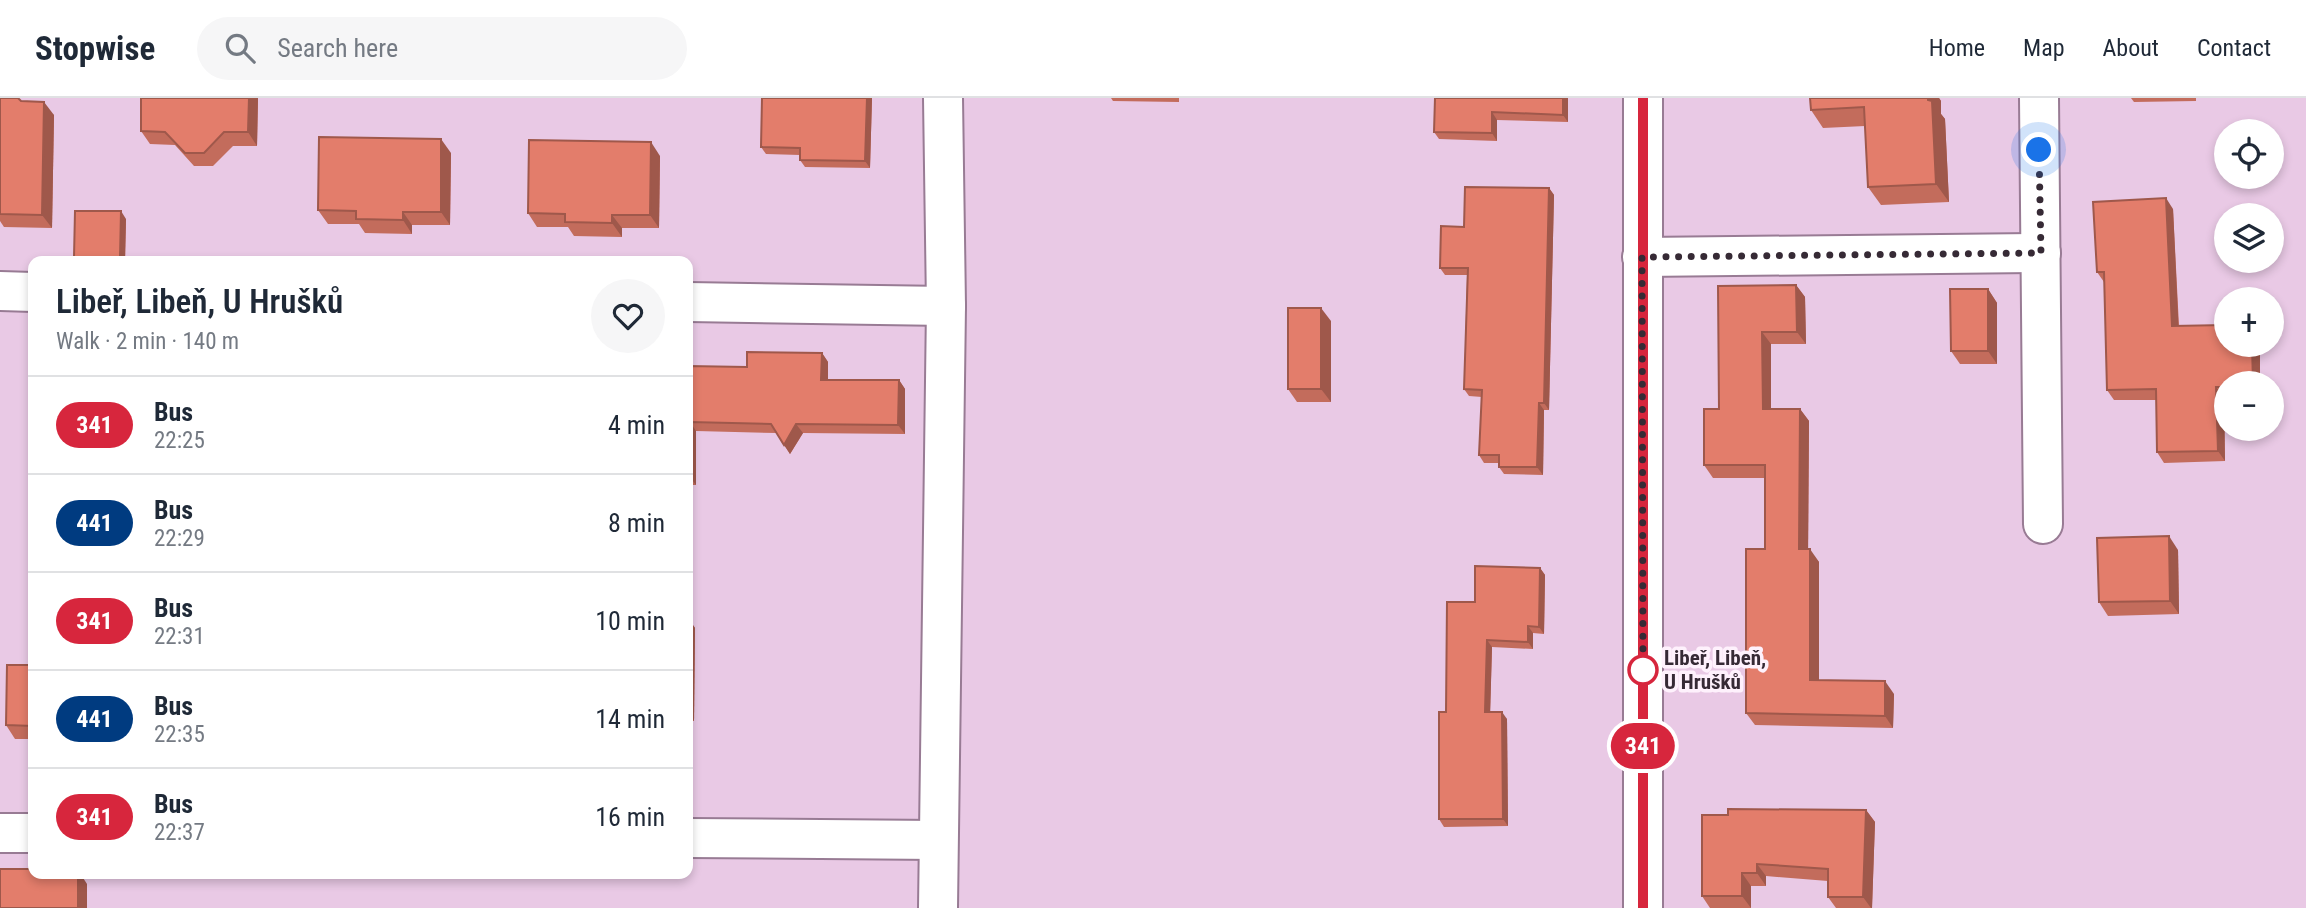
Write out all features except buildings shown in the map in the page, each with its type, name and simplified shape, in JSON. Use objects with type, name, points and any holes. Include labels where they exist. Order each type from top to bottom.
[{"type":"street","points":[[938,908],[946,306],[943,98]]},
{"type":"street","points":[[1643,98],[1643,908]]},
{"type":"street","points":[[2039,98],[2043,524]]},
{"type":"street","points":[[1642,257],[2041,253]]},
{"type":"street","points":[[0,291],[28,292]]},
{"type":"street","points":[[693,302],[946,306]]},
{"type":"street","points":[[0,833],[28,833]]},
{"type":"street","points":[[693,838],[938,840]]},
{"type":"bus line","name":"341","points":[[1643,98],[1643,908]]},
{"type":"place","name":"Libeř, Libeň, U Hrušků","points":[[1643,670]]},
{"type":"route","points":[[1643,670],[1642,257],[2041,253],[2039,150]]}]
